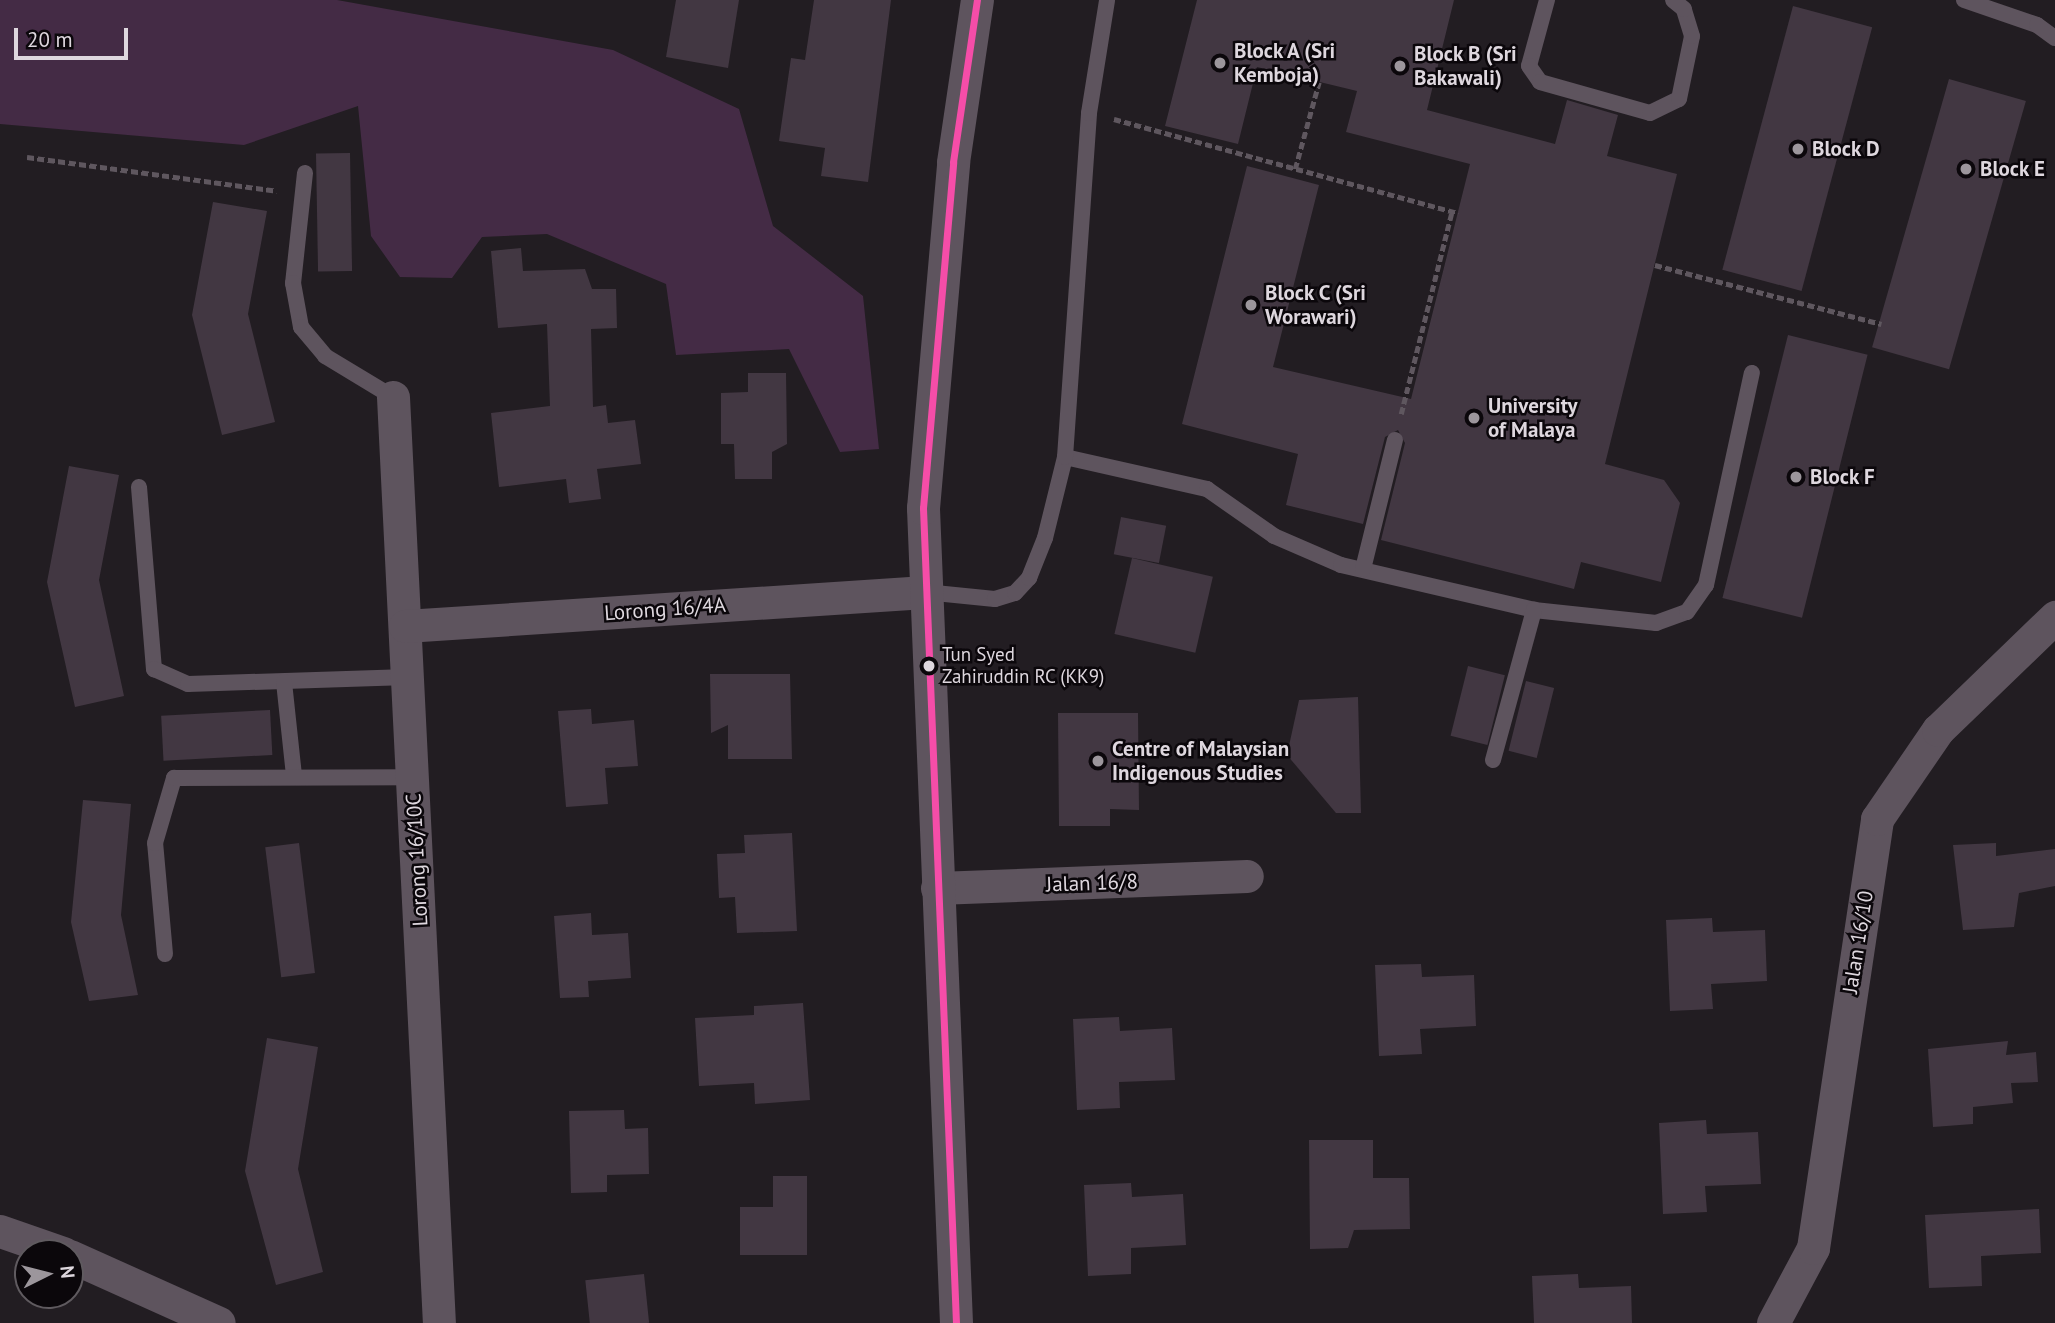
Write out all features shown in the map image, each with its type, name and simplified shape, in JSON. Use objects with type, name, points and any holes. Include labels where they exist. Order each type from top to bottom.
[{"type":"street","points":[[956,1323],[923,508],[935,334],[977,0]]},
{"type":"street","name":"Lorong 16/10C","points":[[393,397],[439,1323]]},
{"type":"street","name":"Lorong 16/4A","points":[[405,626],[925,592]]},
{"type":"street","name":"Jalan 16/10","points":[[1773,1323],[1813,1248],[1877,819],[1938,730],[2055,617]]},
{"type":"street","name":"Jalan 16/8","points":[[937,888],[1247,876]]},
{"type":"street","points":[[0,1231],[23,1239]]},
{"type":"street","points":[[84,1262],[219,1323]]},
{"type":"lane","points":[[925,592],[995,599],[1015,593],[1029,578],[1045,538],[1065,457],[1089,113],[1107,0]]},
{"type":"lane","points":[[1547,0],[1529,66],[1540,82],[1650,113],[1679,99],[1692,36],[1684,9],[1673,0]]},
{"type":"lane","points":[[1964,0],[2037,25],[2055,38]]},
{"type":"lane","points":[[305,173],[293,283],[301,327],[325,356],[393,397]]},
{"type":"lane","points":[[1065,457],[1207,489],[1275,536],[1363,569],[1534,610],[1656,623],[1687,612],[1706,585],[1752,373]]},
{"type":"lane","points":[[1363,569],[1395,440]]},
{"type":"lane","points":[[139,487],[154,669],[188,684],[408,677]]},
{"type":"lane","points":[[1493,760],[1534,610]]},
{"type":"lane","points":[[284,682],[293,776]]},
{"type":"lane","points":[[165,954],[155,844],[174,778],[412,777]]},
{"type":"path","points":[[1296,169],[1319,82]]},
{"type":"path","points":[[1089,113],[1455,212],[1395,440]]},
{"type":"path","points":[[27,158],[302,195]]},
{"type":"path","points":[[1655,265],[1881,324]]},
{"type":"shaded area","points":[[0,0],[337,0],[613,50],[739,109],[773,226],[863,296],[879,449],[840,452],[789,349],[676,355],[666,284],[547,234],[482,237],[452,278],[400,277],[371,236],[358,106],[244,145],[0,124]]},
{"type":"building","points":[[676,0],[739,0],[728,68],[666,57]]},
{"type":"building","points":[[814,0],[891,0],[868,182],[821,176],[825,148],[779,141],[791,58],[805,60]]},
{"type":"building","points":[[1197,0],[1454,0],[1427,110],[1555,144],[1567,100],[1618,115],[1607,156],[1677,174],[1605,464],[1664,480],[1680,503],[1661,582],[1581,562],[1574,589],[1381,540],[1405,443],[1398,430],[1385,437],[1363,524],[1286,505],[1298,454],[1182,424],[1247,166],[1319,185],[1273,367],[1411,399],[1470,164],[1346,132],[1357,91],[1257,67],[1238,144],[1165,126]]},
{"type":"building","name":"Block D","points":[[1793,6],[1872,27],[1802,291],[1722,270]]},
{"type":"building","name":"Block E","points":[[1949,79],[2026,101],[1949,369],[1872,347]]},
{"type":"building","points":[[350,153],[352,271],[318,272],[316,154]]},
{"type":"building","points":[[213,202],[267,211],[248,314],[275,422],[222,435],[192,315]]},
{"type":"building","points":[[521,248],[523,271],[585,269],[592,289],[616,289],[617,328],[591,329],[593,407],[606,405],[608,423],[635,420],[641,464],[597,469],[601,499],[569,503],[566,479],[499,487],[491,413],[550,406],[547,324],[498,328],[491,251]]},
{"type":"building","name":"Block F","points":[[1788,335],[1868,355],[1802,618],[1722,598]]},
{"type":"building","points":[[748,373],[786,373],[787,444],[772,452],[772,479],[735,479],[734,444],[721,444],[721,393],[748,392]]},
{"type":"building","points":[[69,466],[119,475],[99,580],[124,696],[75,707],[47,582]]},
{"type":"building","points":[[1121,517],[1166,526],[1159,563],[1114,554]]},
{"type":"building","points":[[1132,558],[1213,577],[1195,653],[1114,634]]},
{"type":"building","points":[[1468,666],[1505,675],[1487,745],[1451,736]]},
{"type":"building","points":[[710,674],[790,674],[792,759],[728,759],[728,725],[711,733]]},
{"type":"building","points":[[1526,681],[1554,688],[1537,758],[1509,751]]},
{"type":"building","points":[[1358,697],[1361,813],[1336,813],[1287,755],[1299,700]]},
{"type":"building","points":[[591,709],[592,724],[634,720],[638,766],[605,768],[608,804],[566,807],[558,711]]},
{"type":"building","points":[[270,710],[272,755],[164,761],[161,716]]},
{"type":"building","name":"Centre of Malaysian Indigenous Studies","points":[[1058,713],[1138,713],[1139,810],[1110,809],[1110,826],[1059,826]]},
{"type":"building","points":[[83,800],[131,804],[121,915],[138,995],[89,1001],[71,922]]},
{"type":"building","points":[[792,833],[797,931],[737,933],[735,897],[719,898],[717,854],[745,853],[744,835]]},
{"type":"building","points":[[299,843],[315,973],[281,977],[265,847]]},
{"type":"building","points":[[1996,843],[1996,856],[2055,849],[2055,886],[2019,893],[2014,927],[1963,930],[1953,845]]},
{"type":"building","points":[[591,913],[592,935],[628,933],[631,978],[588,981],[589,997],[560,998],[554,916]]},
{"type":"building","points":[[1712,918],[1713,932],[1765,930],[1767,981],[1711,984],[1713,1009],[1670,1011],[1666,920]]},
{"type":"building","points":[[1421,964],[1422,977],[1474,975],[1476,1026],[1420,1029],[1422,1054],[1379,1056],[1375,965]]},
{"type":"building","points":[[803,1003],[810,1100],[755,1104],[754,1083],[699,1086],[695,1018],[754,1015],[754,1006]]},
{"type":"building","points":[[1119,1017],[1120,1031],[1172,1028],[1175,1080],[1119,1082],[1120,1108],[1077,1110],[1073,1019]]},
{"type":"building","points":[[267,1038],[318,1047],[298,1169],[323,1272],[276,1285],[245,1171]]},
{"type":"building","points":[[2008,1041],[2006,1055],[2036,1052],[2038,1082],[2011,1083],[2013,1103],[1973,1107],[1973,1124],[1933,1127],[1928,1049]]},
{"type":"building","points":[[624,1110],[625,1129],[648,1128],[649,1174],[607,1175],[607,1192],[571,1193],[569,1111]]},
{"type":"building","points":[[1706,1120],[1707,1134],[1758,1132],[1761,1184],[1705,1186],[1707,1212],[1663,1214],[1659,1123]]},
{"type":"building","points":[[1309,1140],[1373,1140],[1373,1178],[1409,1178],[1410,1229],[1354,1230],[1348,1248],[1310,1249]]},
{"type":"building","points":[[773,1176],[807,1176],[807,1255],[740,1255],[740,1207],[773,1207]]},
{"type":"building","points":[[1131,1183],[1132,1197],[1183,1194],[1186,1245],[1131,1248],[1131,1274],[1088,1276],[1084,1185]]},
{"type":"building","points":[[2039,1209],[2041,1253],[1981,1256],[1982,1286],[1929,1288],[1925,1215]]},
{"type":"building","points":[[644,1274],[649,1323],[590,1323],[585,1280]]},
{"type":"building","points":[[1578,1274],[1579,1288],[1631,1286],[1632,1323],[1534,1323],[1532,1276]]},
{"type":"transit line","points":[[956,1323],[923,508],[953,162],[977,0]]},
{"type":"place","name":"Block A (Sri Kemboja)","points":[[1220,63]]},
{"type":"place","name":"Block B (Sri Bakawali)","points":[[1400,66]]},
{"type":"place","name":"Block D","points":[[1798,149]]},
{"type":"place","name":"Block E","points":[[1966,169]]},
{"type":"place","name":"Block C (Sri Worawari)","points":[[1251,305]]},
{"type":"place","name":"University of Malaya","points":[[1474,418]]},
{"type":"place","name":"Block F","points":[[1796,477]]},
{"type":"place","name":"Tun Syed Zahiruddin RC (KK9)","points":[[929,666]]},
{"type":"place","name":"Centre of Malaysian Indigenous Studies","points":[[1098,761]]}]
